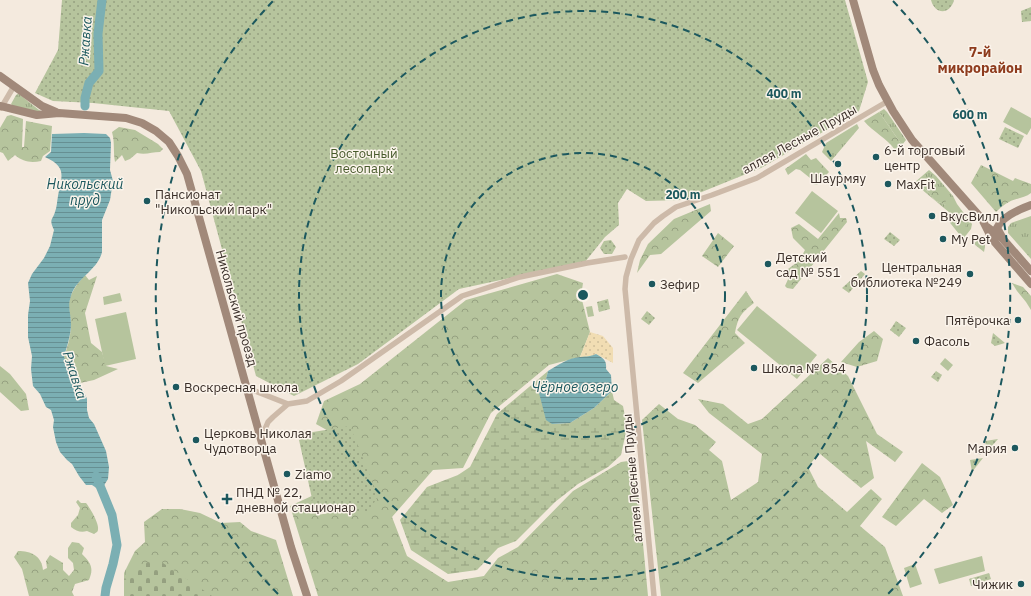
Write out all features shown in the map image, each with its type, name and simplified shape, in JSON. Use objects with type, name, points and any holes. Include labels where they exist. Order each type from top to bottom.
[{"type":"street","points":[[853,0],[873,70],[879,85],[893,111],[912,140],[1031,271]]},
{"type":"street","name":"Никольский проезд","points":[[0,76],[42,106],[59,113]]},
{"type":"street","points":[[1,107],[14,86]]},
{"type":"street","name":"аллея Лесные Пруды","points":[[654,596],[625,289],[626,277],[631,258],[639,240],[654,223],[676,207],[758,178],[888,102]]},
{"type":"street","name":"Никольский проезд","points":[[1,107],[38,115],[59,113],[126,118],[142,123],[156,131],[169,142],[178,156],[187,174],[291,547],[307,596]]},
{"type":"street","points":[[1002,238],[997,228],[1001,222],[1013,213],[1031,205]]},
{"type":"street","points":[[986,222],[995,224],[1001,222]]},
{"type":"street","points":[[986,222],[992,239],[1031,284]]},
{"type":"street","points":[[266,424],[288,404],[307,401],[341,380],[462,296],[520,277],[587,263],[625,257]]},
{"type":"street","points":[[255,391],[288,404]]},
{"type":"green space","name":"Восточный лесопарк","points":[[62,0],[845,0],[868,82],[859,111],[761,168],[682,200],[646,201],[627,189],[618,203],[619,225],[605,237],[585,262],[459,289],[358,364],[294,396],[256,376],[201,171],[169,111],[93,103],[53,101],[35,93],[58,50]]},
{"type":"green space","points":[[931,0],[954,0],[952,5],[946,11],[939,11],[933,5]]},
{"type":"green space","points":[[1031,7],[1031,21],[1022,22],[1021,11]]},
{"type":"green space","points":[[18,94],[41,111],[40,113],[13,106],[11,104]]},
{"type":"green space","points":[[1011,107],[1031,118],[1031,128],[1027,135],[1003,122]]},
{"type":"green space","points":[[884,109],[906,140],[902,145],[879,112]]},
{"type":"green space","points":[[879,112],[902,145],[895,150],[864,121]]},
{"type":"green space","points":[[11,115],[23,119],[22,147],[24,147],[26,121],[52,126],[50,151],[43,156],[41,161],[27,161],[15,155],[8,161],[3,153],[0,152],[0,128],[7,116]]},
{"type":"green space","points":[[857,124],[859,128],[831,161],[822,152],[826,143]]},
{"type":"green space","points":[[119,127],[135,130],[158,144],[163,149],[160,152],[143,154],[137,153],[125,161],[122,155],[115,162],[112,132]]},
{"type":"green space","points":[[1005,127],[1024,136],[1018,148],[999,139]]},
{"type":"green space","points":[[806,154],[811,160],[816,158],[829,172],[817,185],[813,184],[810,178],[800,170],[796,169],[788,175],[785,169]]},
{"type":"green space","points":[[981,165],[1013,181],[1015,178],[1031,184],[1031,193],[1009,202],[996,212],[971,183]]},
{"type":"green space","points":[[929,170],[936,176],[953,196],[972,224],[971,229],[963,239],[947,219],[950,213],[914,183]],"holes":[[[923,182],[946,205],[936,201],[924,188]]]},
{"type":"green space","points":[[929,179],[944,193],[946,205],[936,201],[924,188],[923,182]]},
{"type":"green space","points":[[812,191],[838,211],[821,233],[795,213]]},
{"type":"green space","points":[[710,204],[711,211],[661,254],[650,255],[637,273],[640,260],[648,244],[674,219]]},
{"type":"green space","points":[[839,213],[840,218],[846,218],[847,222],[793,289],[787,288],[785,286],[789,277],[788,269],[799,261],[805,250],[793,238],[791,228],[799,224],[818,239]]},
{"type":"green space","points":[[1031,216],[1031,259],[1008,233],[1008,227],[1011,223]]},
{"type":"green space","points":[[957,218],[962,218],[966,222],[965,232],[956,222]]},
{"type":"green space","points":[[890,232],[900,240],[894,246],[884,239]]},
{"type":"green space","points":[[718,233],[734,246],[718,267],[702,256]]},
{"type":"green space","points":[[611,240],[616,247],[612,254],[604,254],[600,248],[604,241]]},
{"type":"green space","points":[[977,240],[985,243],[984,252],[974,244]]},
{"type":"green space","points":[[861,271],[865,274],[849,293],[842,288]]},
{"type":"green space","points":[[557,274],[583,283],[581,296],[590,332],[580,357],[549,365],[491,413],[463,468],[433,470],[392,517],[407,556],[448,582],[484,576],[498,558],[518,547],[573,491],[621,462],[635,460],[648,596],[318,596],[290,506],[316,494],[318,515],[344,510],[332,433],[316,424],[324,401],[360,384],[466,300]]},
{"type":"green space","points":[[85,275],[89,280],[97,276],[85,313],[91,343],[102,352],[106,366],[118,369],[94,380],[80,383],[64,357],[70,332],[70,299],[76,286]]},
{"type":"green space","points":[[1012,283],[1023,287],[1031,296],[1031,310],[1017,291]]},
{"type":"green space","points":[[746,291],[754,303],[741,316],[737,323],[735,333],[745,343],[698,383],[683,373]]},
{"type":"green space","points":[[120,293],[122,301],[104,305],[103,297]]},
{"type":"green space","points":[[608,299],[610,309],[599,312],[597,302]]},
{"type":"green space","points":[[592,306],[594,316],[588,317],[586,307]]},
{"type":"green space","points":[[757,306],[817,355],[797,379],[737,330]]},
{"type":"green space","points":[[647,311],[655,318],[649,325],[641,319]]},
{"type":"green space","points":[[126,312],[136,359],[105,366],[95,319]]},
{"type":"green space","points":[[896,321],[906,328],[899,337],[890,330]]},
{"type":"green space","points":[[874,331],[883,339],[877,361],[857,367],[841,362],[859,342]]},
{"type":"green space","points":[[993,333],[1005,343],[995,346],[991,343]]},
{"type":"green space","points":[[828,358],[848,376],[877,434],[903,452],[895,462],[866,441],[874,478],[861,488],[819,453],[808,467],[818,487],[847,512],[871,489],[882,499],[860,526],[885,547],[903,596],[661,596],[642,420],[659,404],[678,419],[695,425],[716,442],[709,450],[722,461],[731,500],[758,482],[762,454],[709,413],[698,399],[723,404],[748,424],[762,419]]},
{"type":"green space","points":[[945,358],[953,365],[948,371],[940,364]]},
{"type":"green space","points":[[0,366],[10,374],[26,394],[29,410],[21,411],[0,392]]},
{"type":"green space","points":[[548,371],[544,387],[552,424],[570,423],[594,408],[612,391],[614,400],[623,406],[627,427],[621,455],[608,467],[578,484],[555,502],[516,541],[498,548],[477,570],[448,574],[411,550],[400,520],[427,487],[458,475],[470,467],[497,414]]},
{"type":"green space","points":[[936,371],[942,375],[938,382],[931,377]]},
{"type":"green space","points":[[350,426],[378,496],[368,513],[315,512],[299,440],[313,432]]},
{"type":"green space","points":[[998,439],[987,452],[985,441]]},
{"type":"green space","points":[[983,458],[972,472],[970,460]]},
{"type":"green space","points":[[922,463],[940,477],[953,505],[942,513],[924,499],[896,526],[882,517]]},
{"type":"green space","points":[[78,500],[81,503],[86,503],[96,519],[98,530],[94,534],[87,531],[83,532],[75,530],[71,527],[71,523],[78,515],[80,508],[76,502]]},
{"type":"green space","points":[[162,509],[180,509],[200,513],[221,523],[240,522],[251,531],[276,540],[293,596],[124,596],[124,573],[135,551],[145,542],[144,522]]},
{"type":"green space","points":[[72,542],[79,543],[84,548],[82,554],[91,566],[89,580],[75,584],[72,592],[74,596],[29,596],[22,569],[14,557],[18,551],[35,555],[40,561],[43,570],[47,568],[46,561],[50,555],[63,563],[63,570],[69,576],[74,570],[73,563],[68,558],[68,548]]},
{"type":"green space","points":[[982,556],[985,571],[939,584],[934,569]]},
{"type":"green space","points":[[157,559],[212,596],[128,596],[125,570]]},
{"type":"green space","points":[[915,564],[922,584],[910,588],[904,568]]},
{"type":"green space","points":[[989,573],[991,579],[971,586],[969,579]]},
{"type":"sand","points":[[590,332],[603,336],[613,348],[613,363],[596,354],[589,357],[580,357]]},
{"type":"water","name":"Никольский пруд","points":[[52,134],[106,134],[110,138],[110,170],[113,181],[110,200],[102,220],[102,252],[100,258],[92,269],[77,284],[70,300],[69,307],[71,328],[64,357],[80,383],[87,399],[89,418],[94,424],[106,451],[109,467],[108,479],[103,487],[98,489],[92,485],[86,485],[72,464],[60,452],[56,442],[53,427],[54,420],[51,410],[46,407],[40,394],[33,386],[31,369],[32,356],[28,337],[28,315],[30,301],[28,283],[50,246],[54,230],[52,220],[56,208],[61,177],[60,168],[57,164],[45,157],[51,152]]},
{"type":"water","name":"Чёрное озеро","points":[[596,354],[605,361],[606,369],[611,375],[612,391],[594,408],[570,423],[552,424],[546,420],[539,393],[544,387],[548,371],[571,359]]},
{"type":"waterway","name":"Ржавка","points":[[85,106],[85,98],[89,83],[99,71],[98,34],[102,0]]},
{"type":"waterway","name":"Ржавка","points":[[96,476],[112,515],[117,545],[105,596]]},
{"type":"place","name":"6-й торговый центр","points":[[876,157]]},
{"type":"place","name":"Шаурмяу","points":[[838,164]]},
{"type":"place","name":"MaxFit","points":[[888,184]]},
{"type":"place","name":"Пансионат \"Никольский парк\"","points":[[147,201]]},
{"type":"place","name":"ВкусВилл","points":[[932,216]]},
{"type":"place","name":"My Pet","points":[[943,239]]},
{"type":"place","name":"Детский сад № 551","points":[[768,264]]},
{"type":"place","name":"Центральная библиотека №249","points":[[970,274]]},
{"type":"place","name":"Зефир","points":[[652,284]]},
{"type":"place","name":"Пятёрочка","points":[[1018,320]]},
{"type":"place","name":"Фасоль","points":[[916,341]]},
{"type":"place","name":"Школа № 854","points":[[754,368]]},
{"type":"place","name":"Воскресная школа","points":[[176,387]]},
{"type":"place","name":"Церковь Николая Чудотворца","points":[[196,440]]},
{"type":"place","name":"Мария","points":[[1015,448]]},
{"type":"place","name":"Ziamo","points":[[287,474]]},
{"type":"place","name":"ПНД № 22, дневной стационар","points":[[227,499]]},
{"type":"place","name":"Чижик","points":[[1021,584]]},
{"type":"district","name":"7-й микрорайон","points":[[980,60]]}]
